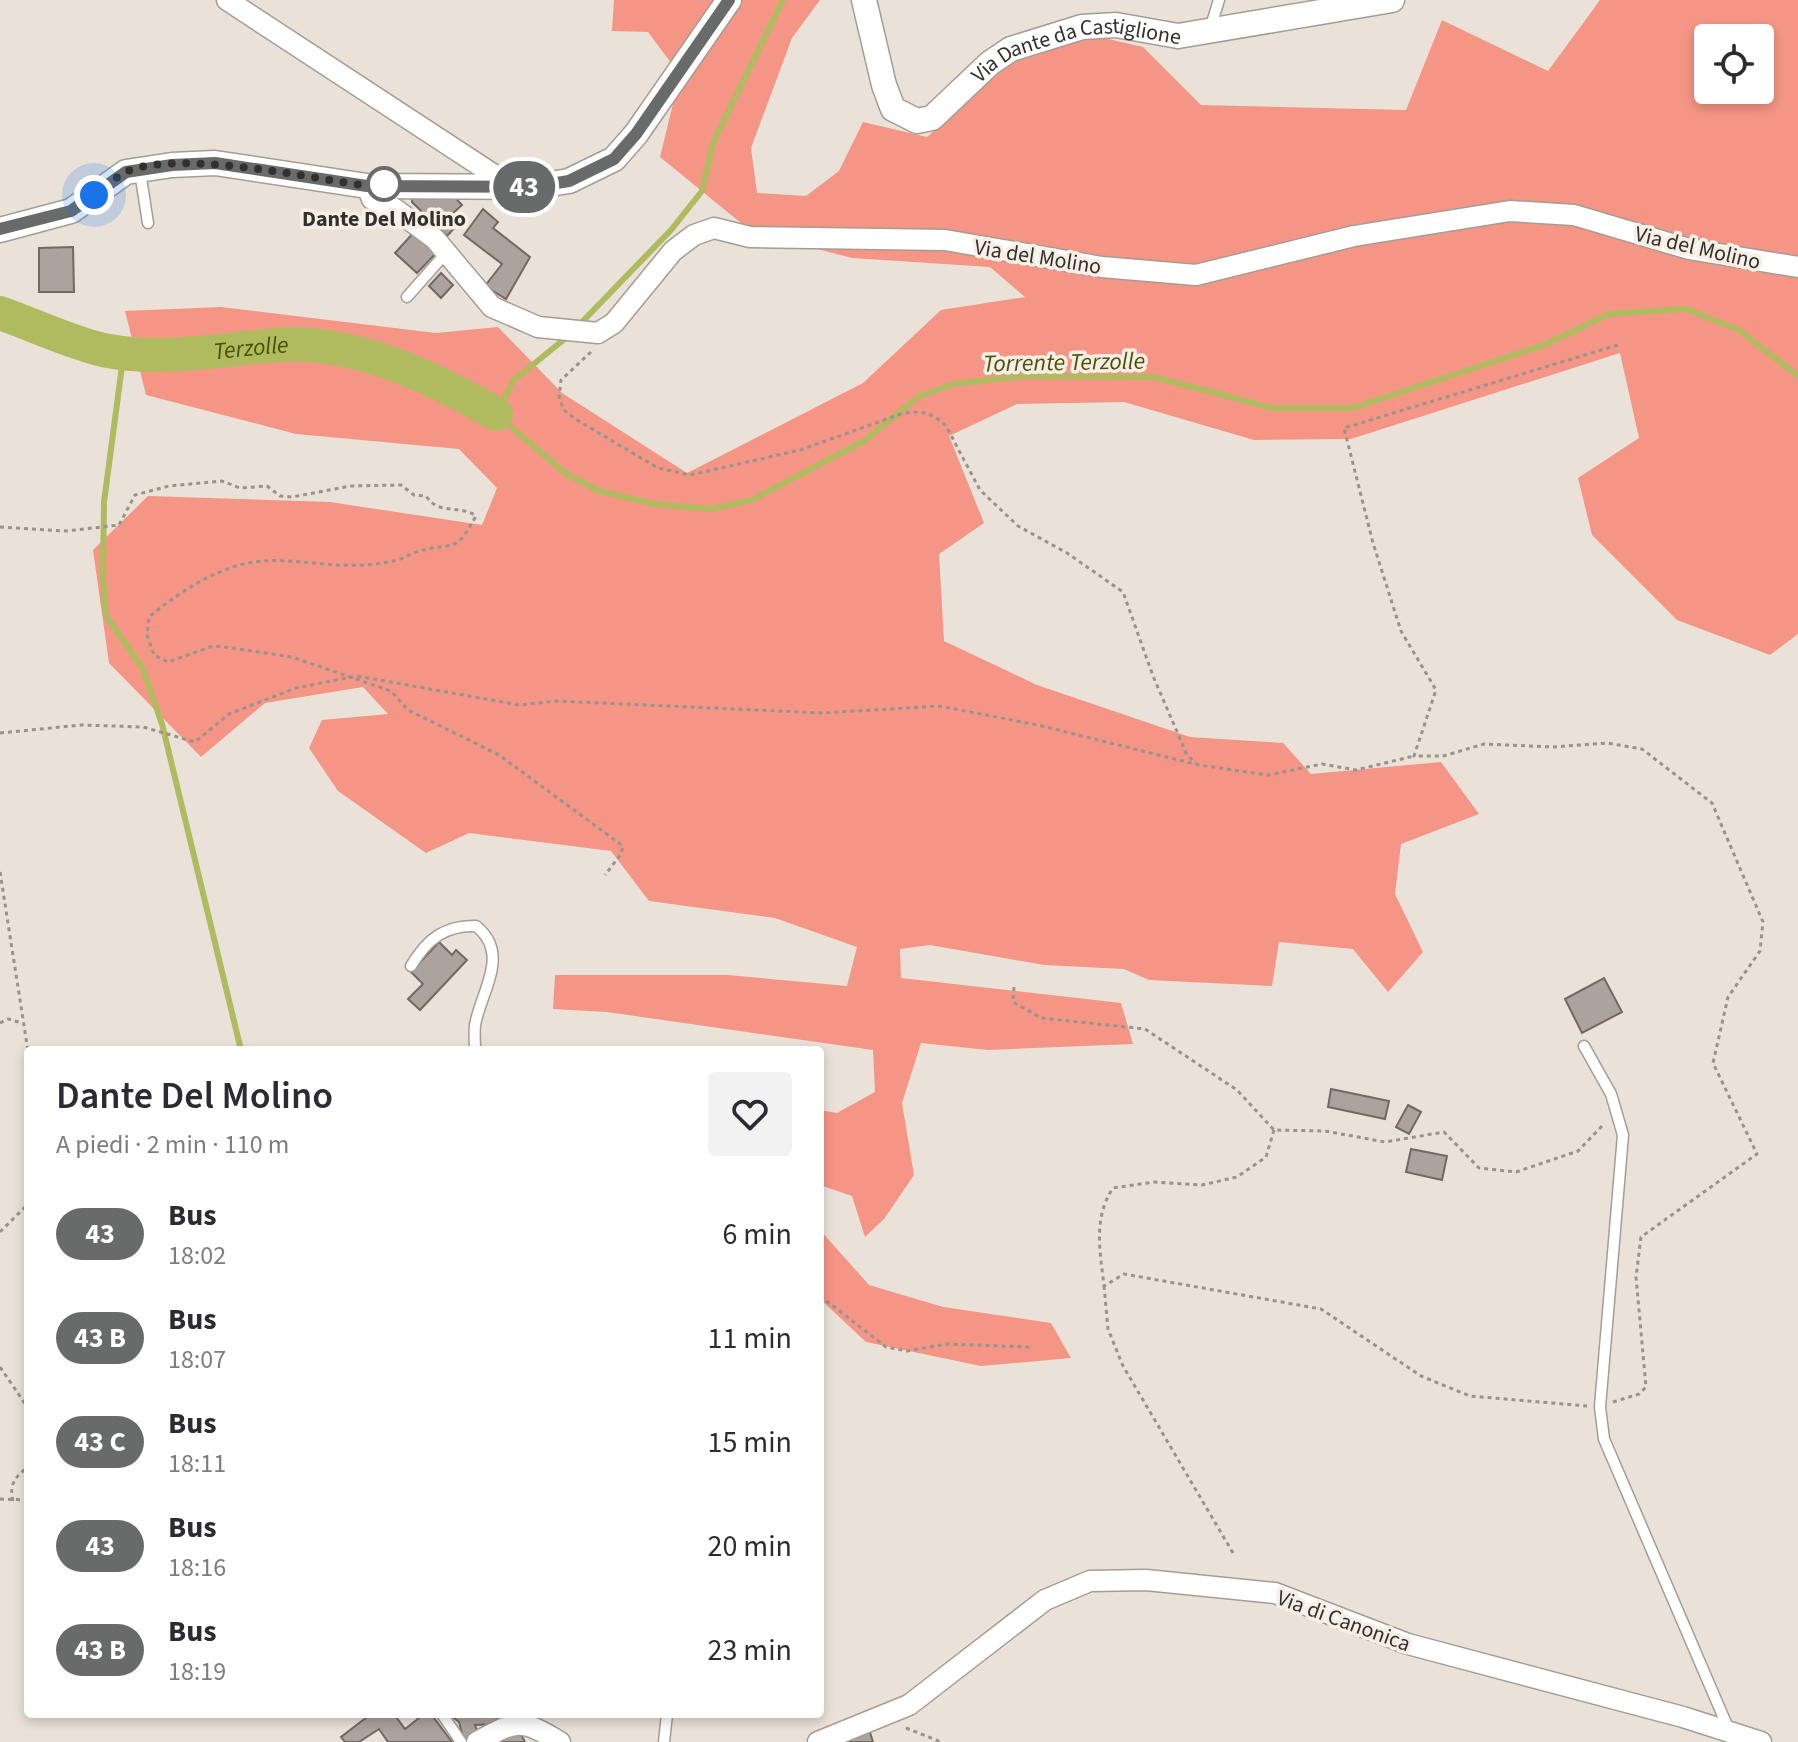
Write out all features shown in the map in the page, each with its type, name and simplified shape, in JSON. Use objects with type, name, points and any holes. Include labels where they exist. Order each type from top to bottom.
[{"type":"street","points":[[227,0],[511,186]]},
{"type":"street","points":[[0,230],[71,211],[126,172],[215,163],[367,186],[511,186],[569,181],[614,159],[669,92],[729,0]]},
{"type":"street","name":"Via Dante da Castiglione","points":[[864,0],[884,85],[893,109],[917,121],[932,118],[990,63],[1011,49],[1045,36],[1082,27],[1116,25],[1178,36],[1392,0]]},
{"type":"street","points":[[367,186],[372,199],[395,209],[435,239],[492,307],[538,327],[598,333]]},
{"type":"street","name":"Via del Molino","points":[[598,333],[614,323],[673,251],[694,235],[714,228],[750,237],[945,240],[1102,267],[1196,275],[1354,236],[1510,211],[1574,215],[1689,249],[1798,267]]},
{"type":"street","name":"Via di Canonica","points":[[818,1742],[909,1705],[1045,1600],[1090,1581],[1146,1580],[1275,1593],[1408,1644],[1761,1742]]},
{"type":"street","points":[[477,1742],[514,1722],[530,1724],[560,1742]]},
{"type":"lane","points":[[1210,31],[1219,0]]},
{"type":"lane","points":[[140,170],[148,223]]},
{"type":"lane","points":[[407,297],[446,253]]},
{"type":"lane","points":[[411,966],[423,947],[447,929],[476,926],[485,933],[492,946],[493,966],[490,985],[475,1026],[475,1046]]},
{"type":"lane","points":[[1584,1046],[1611,1094],[1623,1135],[1600,1407],[1604,1439],[1730,1732]]},
{"type":"lane","points":[[445,1718],[461,1742]]},
{"type":"lane","points":[[664,1742],[667,1718]]},
{"type":"path","points":[[598,333],[597,346],[561,380],[559,399],[565,411],[631,453],[672,472],[690,475],[772,458],[909,413],[929,413],[938,418],[946,426],[980,490],[998,503],[1018,526],[1067,553],[1123,592],[1153,676],[1187,755],[1199,765]]},
{"type":"path","points":[[1414,756],[1436,690],[1401,631],[1373,543],[1344,428],[1621,344]]},
{"type":"path","points":[[0,527],[99,529],[119,525],[135,495],[169,486],[222,481],[240,488],[267,486],[280,496],[292,497],[350,486],[401,485],[414,495],[426,496],[432,505],[450,511],[469,511],[476,516],[462,542],[451,547],[419,551],[398,560],[338,566],[262,561],[233,567],[169,601],[149,617],[147,635],[154,655],[168,662],[213,646],[292,657],[391,691],[408,710],[499,755],[623,846],[621,854],[605,875]]},
{"type":"path","points":[[0,733],[81,725],[143,727],[195,742],[229,714],[296,688],[357,676],[519,705],[557,701],[823,713],[939,706],[1038,725],[1199,765],[1268,775],[1322,764],[1356,770],[1414,756],[1443,756],[1484,744],[1553,747],[1607,743],[1642,749],[1712,803],[1763,922],[1760,951],[1728,997],[1713,1063],[1757,1154],[1641,1237],[1636,1277],[1646,1387],[1639,1394],[1600,1407],[1470,1396],[1421,1376],[1321,1309],[1124,1274],[1104,1286]]},
{"type":"path","points":[[0,872],[27,1046]]},
{"type":"path","points":[[1014,987],[1013,1002],[1041,1018],[1145,1029],[1237,1090],[1274,1130],[1325,1131],[1385,1142],[1444,1132],[1479,1168],[1516,1172],[1578,1151],[1616,1112]]},
{"type":"path","points":[[0,1023],[8,1019],[22,1023]]},
{"type":"path","points":[[1233,1553],[1123,1366],[1108,1329],[1098,1234],[1102,1204],[1113,1188],[1154,1182],[1202,1185],[1237,1177],[1266,1157],[1274,1130]]},
{"type":"path","points":[[0,1232],[24,1208]]},
{"type":"path","points":[[824,1299],[886,1347],[907,1351],[947,1344],[1029,1347]]},
{"type":"path","points":[[0,1367],[24,1402]]},
{"type":"path","points":[[13,1501],[10,1489],[16,1476],[24,1470]]},
{"type":"path","points":[[0,1499],[24,1500]]},
{"type":"path","points":[[903,1727],[941,1742]]},
{"type":"shaded area","points":[[614,0],[820,0],[792,38],[751,148],[757,193],[806,196],[839,171],[863,122],[927,137],[1015,57],[1091,35],[1143,47],[1201,105],[1406,110],[1442,20],[1548,71],[1600,0],[1798,0],[1798,634],[1770,655],[1677,620],[1592,535],[1578,478],[1639,438],[1620,353],[1351,439],[1254,440],[1124,402],[1017,404],[949,436],[984,523],[939,554],[944,641],[1037,685],[1190,737],[1283,743],[1311,774],[1441,762],[1479,814],[1401,844],[1395,894],[1423,952],[1388,992],[1353,949],[1279,942],[1272,986],[1149,980],[1124,969],[1044,965],[930,945],[900,949],[901,978],[1121,1003],[1133,1044],[988,1050],[921,1043],[902,1103],[914,1175],[884,1219],[865,1237],[852,1196],[824,1186],[824,1111],[837,1113],[875,1092],[873,1050],[607,1012],[553,1009],[555,975],[728,975],[847,986],[857,947],[775,918],[649,901],[611,851],[469,833],[426,853],[338,791],[309,748],[322,720],[388,714],[363,687],[265,703],[201,757],[109,663],[93,550],[148,496],[330,502],[482,525],[497,488],[459,449],[296,434],[146,395],[125,311],[221,307],[436,333],[498,327],[562,393],[687,473],[863,383],[941,310],[1025,297],[990,267],[852,258],[752,232],[660,157],[680,75],[648,32],[612,31]]},
{"type":"shaded area","points":[[824,1234],[869,1285],[943,1307],[1051,1323],[1071,1358],[981,1366],[866,1342],[824,1303]]},
{"type":"building","points":[[413,187],[445,187],[462,205],[450,216],[458,224],[447,236],[412,202]]},
{"type":"building","points":[[483,209],[498,222],[493,228],[530,257],[506,299],[485,286],[502,264],[464,235]]},
{"type":"building","points":[[416,230],[438,251],[417,273],[395,253]]},
{"type":"building","points":[[73,247],[74,292],[39,292],[39,248]]},
{"type":"building","points":[[441,273],[453,285],[441,298],[429,286]]},
{"type":"building","points":[[439,942],[452,955],[456,950],[467,960],[420,1010],[408,999],[423,984],[411,972]]},
{"type":"building","points":[[1604,978],[1622,1012],[1582,1033],[1565,999]]},
{"type":"building","points":[[1331,1089],[1389,1101],[1385,1119],[1328,1107]]},
{"type":"building","points":[[1408,1105],[1421,1112],[1409,1134],[1396,1127]]},
{"type":"building","points":[[1411,1149],[1447,1156],[1442,1180],[1406,1172]]},
{"type":"building","points":[[366,1718],[397,1718],[405,1729],[419,1718],[434,1718],[452,1742],[388,1742],[379,1729],[359,1742],[345,1742],[341,1737]]},
{"type":"building","points":[[454,1718],[496,1718],[497,1724],[475,1725],[477,1731],[464,1741],[459,1722]]},
{"type":"building","points":[[516,1725],[525,1742],[484,1742]]},
{"type":"building","points":[[868,1726],[873,1742],[834,1742]]},
{"type":"waterway","points":[[583,321],[671,230],[702,191],[713,143],[783,0]]},
{"type":"waterway","name":"Torrente Terzolle","points":[[567,337],[514,380],[496,414],[565,473],[599,491],[654,504],[710,509],[752,500],[864,441],[918,397],[953,384],[1025,376],[1154,377],[1272,408],[1353,408],[1544,345],[1609,314],[1686,309],[1739,330],[1798,376]]},
{"type":"waterway","name":"Terzolle","points":[[0,313],[77,343],[125,353],[191,354],[279,345],[336,348],[419,375],[496,414]]},
{"type":"waterway","points":[[124,351],[104,502],[106,616],[143,669],[162,724],[240,1046]]},
{"type":"bus line","name":"43","points":[[0,229],[19,227],[71,211],[126,172],[172,165],[215,163],[367,186],[531,187],[569,181],[614,159],[669,92],[729,0]]},
{"type":"place","name":"Dante Del Molino","points":[[384,184]]},
{"type":"route","points":[[94,195],[126,172],[215,163],[367,186],[384,184]]}]
